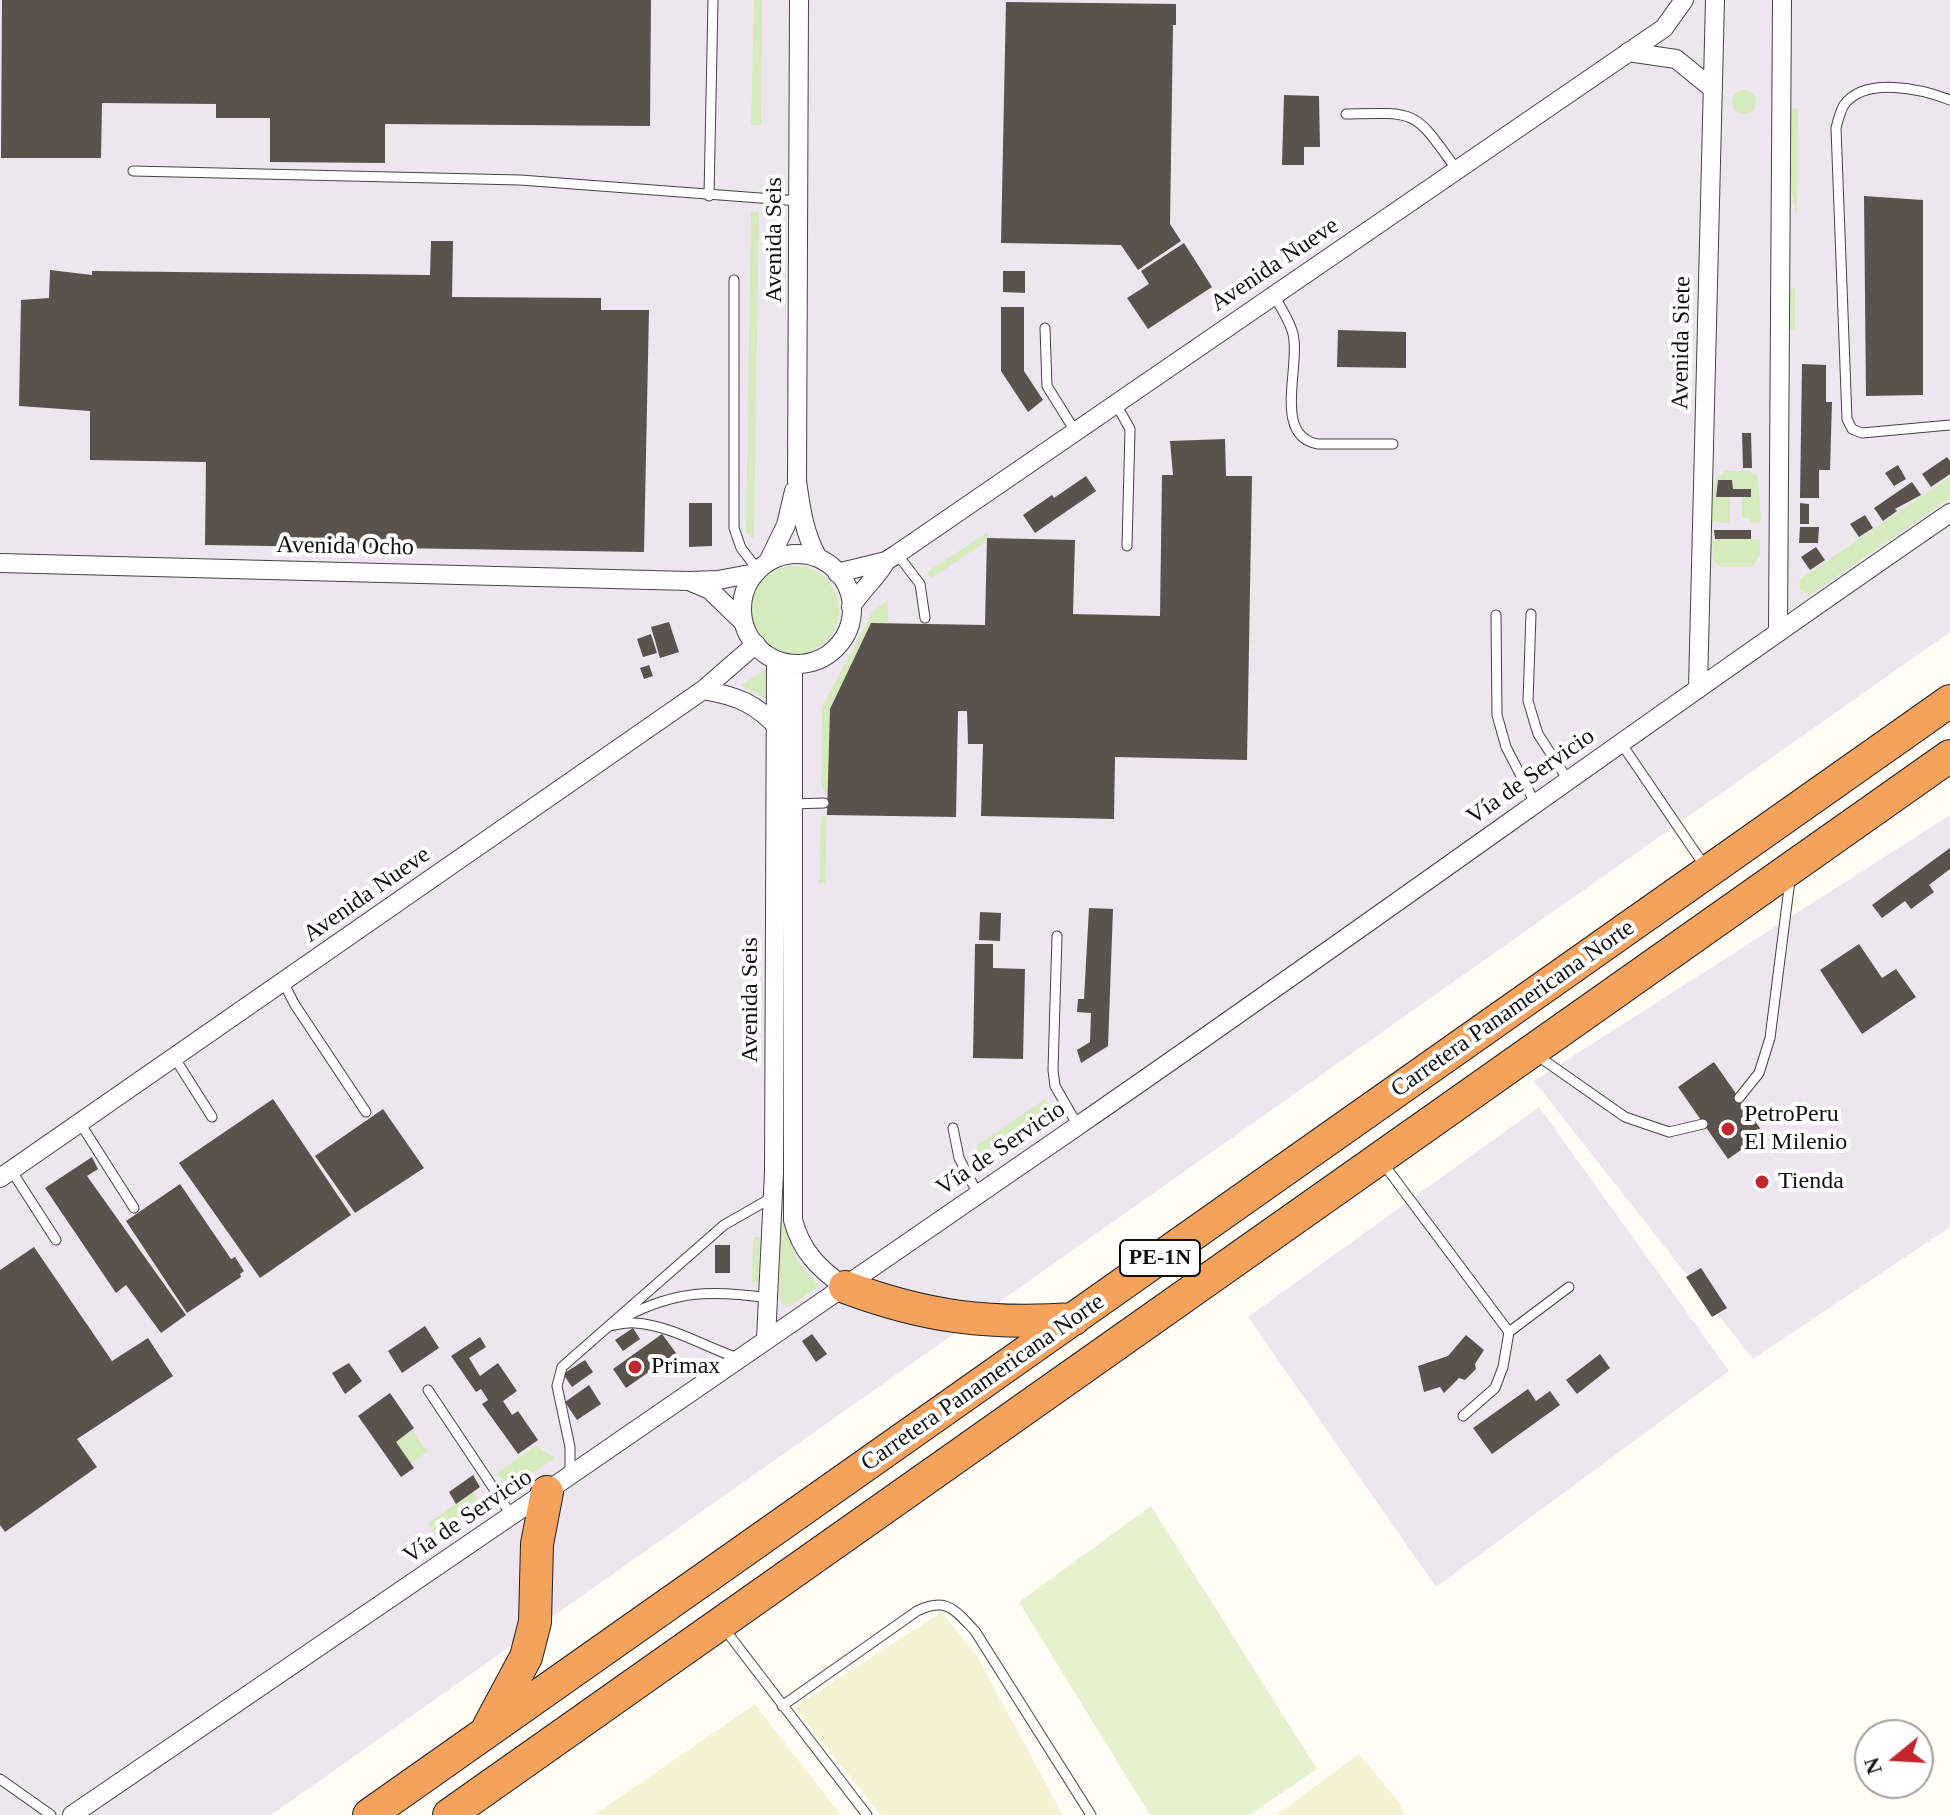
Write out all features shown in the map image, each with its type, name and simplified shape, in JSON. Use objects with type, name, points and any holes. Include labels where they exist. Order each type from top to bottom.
[{"type":"highway","name":"Carretera Panamericana Norte","points":[[369,1815],[1950,701]]},
{"type":"highway","name":"Carretera Panamericana Norte","points":[[449,1815],[1950,756]]},
{"type":"highway","points":[[1295,1163],[1324,1200]]},
{"type":"highway","points":[[845,1287],[887,1302],[948,1317],[1021,1323],[1074,1319]]},
{"type":"highway","points":[[483,1735],[513,1686],[526,1657],[535,1622],[537,1544],[558,1485]]},
{"type":"street","name":"Avenida Seis","points":[[799,0],[797,481],[801,515],[809,542],[818,558]]},
{"type":"street","name":"Avenida Nueve","points":[[837,573],[891,557],[1664,28],[1684,0]]},
{"type":"street","name":"Avenida Siete","points":[[1698,688],[1715,0]]},
{"type":"street","points":[[1778,631],[1782,0]]},
{"type":"street","points":[[1628,52],[1676,59],[1713,89]]},
{"type":"street","name":"Avenida Seis","points":[[761,569],[786,525],[797,481]]},
{"type":"street","name":"Vía de Servicio","points":[[72,1815],[1078,1126],[1950,513]]},
{"type":"street","points":[[689,581],[710,590],[743,622],[756,644],[784,663],[810,663],[826,656],[839,645],[848,631],[850,596],[837,573],[818,558],[792,555],[761,569],[746,588],[742,605],[743,622]]},
{"type":"street","name":"Avenida Nueve","points":[[851,607],[891,557]]},
{"type":"street","name":"Avenida Ocho","points":[[0,563],[689,581],[718,580],[761,569]]},
{"type":"street","name":"Avenida Nueve","points":[[5,1174],[703,690],[756,644]]},
{"type":"street","name":"Avenida Seis","points":[[784,663],[776,725],[784,804],[793,1220],[797,1236],[814,1262],[845,1287]]},
{"type":"street","name":"Avenida Seis","points":[[766,1339],[784,804],[792,743],[784,663]]},
{"type":"street","points":[[703,690],[734,695],[764,712],[792,743]]},
{"type":"lane","points":[[709,196],[713,0]]},
{"type":"lane","points":[[1950,100],[1924,90],[1886,88],[1858,92],[1843,106],[1836,128],[1847,419],[1852,429],[1862,433],[1950,425]]},
{"type":"lane","points":[[1346,114],[1409,115],[1426,126],[1457,170]]},
{"type":"lane","points":[[133,171],[520,180],[800,201]]},
{"type":"lane","points":[[734,280],[734,528],[741,548],[761,569]]},
{"type":"lane","points":[[1274,295],[1293,332],[1292,416],[1299,435],[1307,442],[1318,444],[1393,444]]},
{"type":"lane","points":[[1045,328],[1047,386],[1075,431]]},
{"type":"lane","points":[[1116,404],[1130,429],[1127,546]]},
{"type":"lane","points":[[891,557],[920,584],[925,618]]},
{"type":"lane","points":[[1531,614],[1528,701],[1546,750],[1568,780]]},
{"type":"lane","points":[[1496,615],[1497,715],[1506,747],[1535,803]]},
{"type":"lane","points":[[1621,743],[1709,871]]},
{"type":"lane","points":[[784,804],[824,803]]},
{"type":"lane","points":[[1739,1098],[1759,1073],[1770,1038],[1792,868]]},
{"type":"lane","points":[[1057,936],[1053,1070],[1055,1086],[1078,1126]]},
{"type":"lane","points":[[283,982],[300,1014],[366,1112]]},
{"type":"lane","points":[[1532,1052],[1625,1117],[1669,1132],[1703,1124]]},
{"type":"lane","points":[[174,1057],[212,1117]]},
{"type":"lane","points":[[80,1123],[134,1208]]},
{"type":"lane","points":[[953,1128],[959,1158],[978,1194]]},
{"type":"lane","points":[[1380,1160],[1509,1332]]},
{"type":"lane","points":[[5,1174],[56,1240]]},
{"type":"lane","points":[[558,1485],[572,1461],[557,1386],[562,1367],[724,1225],[773,1197]]},
{"type":"lane","points":[[1463,1416],[1495,1388],[1503,1367],[1509,1332],[1569,1287]]},
{"type":"lane","points":[[609,1326],[658,1303],[687,1295],[713,1291],[769,1298]]},
{"type":"lane","points":[[609,1326],[634,1323],[653,1327],[738,1358]]},
{"type":"lane","points":[[428,1390],[512,1516]]},
{"type":"lane","points":[[782,1706],[917,1611],[931,1605],[945,1604],[975,1631],[1091,1815]]},
{"type":"lane","points":[[721,1624],[867,1815]]},
{"type":"lane","points":[[0,1779],[51,1815]]},
{"type":"shaded area","points":[[0,0],[1950,0],[1950,632],[271,1815],[0,1815]]},
{"type":"shaded area","points":[[1950,815],[1950,1227],[1753,1359],[1534,1081]]},
{"type":"shaded area","points":[[1539,1107],[1729,1371],[1436,1587],[1248,1317]]},
{"type":"shaded area","points":[[942,1612],[977,1656],[1063,1815],[881,1815],[794,1707]]},
{"type":"shaded area","points":[[755,1704],[841,1815],[594,1815]]},
{"type":"shaded area","points":[[1359,1754],[1399,1802],[1405,1815],[1276,1815]]},
{"type":"green space","points":[[754,0],[762,0],[761,125],[751,125]]},
{"type":"green space","points":[[1744,90],[1752,94],[1756,102],[1752,110],[1744,114],[1736,110],[1732,102],[1736,94]]},
{"type":"green space","points":[[1789,108],[1798,109],[1797,216],[1789,181]]},
{"type":"green space","points":[[751,212],[759,212],[754,539],[746,532]]},
{"type":"green space","points":[[1795,286],[1795,330],[1787,330],[1788,294]]},
{"type":"green space","points":[[1725,471],[1749,471],[1758,477],[1761,522],[1750,523],[1749,518],[1742,518],[1742,497],[1751,497],[1751,489],[1733,489],[1732,480],[1718,480],[1716,497],[1730,497],[1730,523],[1711,522],[1712,487]]},
{"type":"green space","points":[[1950,477],[1950,498],[1810,595],[1800,590],[1800,579]]},
{"type":"green space","points":[[988,532],[987,541],[932,578],[927,572]]},
{"type":"green space","points":[[1760,539],[1760,556],[1752,567],[1721,567],[1713,561],[1712,540]]},
{"type":"green space","points":[[795,566],[820,573],[832,585],[839,610],[832,635],[820,647],[795,654],[770,647],[758,635],[751,610],[758,585],[770,573]]},
{"type":"green space","points":[[888,600],[888,624],[871,623],[830,709],[828,792],[824,791],[821,784],[822,707],[873,611]]},
{"type":"green space","points":[[766,669],[768,671],[768,700],[741,685]]},
{"type":"green space","points":[[827,815],[825,883],[819,883],[821,817]]},
{"type":"green space","points":[[1045,1099],[1054,1114],[977,1168],[977,1145]]},
{"type":"green space","points":[[781,1215],[796,1259],[819,1286],[790,1306],[781,1303],[779,1294]]},
{"type":"green space","points":[[753,1237],[760,1237],[759,1282],[752,1282]]},
{"type":"green space","points":[[412,1430],[427,1452],[411,1464],[396,1442]]},
{"type":"green space","points":[[536,1445],[555,1458],[513,1487],[496,1474]]},
{"type":"green space","points":[[473,1492],[484,1508],[439,1539],[428,1523]]},
{"type":"green space","points":[[1151,1506],[1317,1769],[1249,1815],[1150,1815],[1019,1602]]},
{"type":"building","points":[[2,0],[651,0],[650,126],[385,124],[385,163],[270,162],[270,118],[216,118],[216,104],[102,103],[101,158],[1,158]]},
{"type":"building","points":[[1006,2],[1176,4],[1176,25],[1173,25],[1170,224],[1181,241],[1138,270],[1121,245],[1001,243]]},
{"type":"building","points":[[1284,95],[1319,96],[1320,147],[1304,147],[1304,165],[1282,165]]},
{"type":"building","points":[[1864,196],[1923,200],[1923,395],[1866,396]]},
{"type":"building","points":[[431,241],[453,241],[452,297],[601,298],[601,310],[649,310],[644,552],[205,545],[206,462],[90,460],[90,411],[19,406],[21,300],[49,298],[50,270],[92,275],[92,271],[430,275]]},
{"type":"building","points":[[1184,243],[1212,287],[1148,329],[1127,298],[1149,284],[1141,271]]},
{"type":"building","points":[[1003,271],[1025,271],[1025,293],[1003,292]]},
{"type":"building","points":[[1001,307],[1024,307],[1024,371],[1043,400],[1028,412],[1001,371]]},
{"type":"building","points":[[1338,330],[1406,332],[1406,368],[1337,367]]},
{"type":"building","points":[[1802,364],[1826,365],[1826,402],[1832,402],[1830,470],[1819,470],[1819,498],[1800,498]]},
{"type":"building","points":[[1742,433],[1751,433],[1752,468],[1743,468]]},
{"type":"building","points":[[1225,439],[1226,476],[1252,476],[1247,760],[1115,757],[1114,819],[981,816],[983,744],[968,744],[967,711],[958,711],[956,817],[827,815],[830,709],[871,623],[985,625],[987,538],[1075,540],[1073,614],[1160,616],[1162,475],[1173,475],[1170,441]]},
{"type":"building","points":[[1947,457],[1950,474],[1931,487],[1922,474]]},
{"type":"building","points":[[1898,465],[1906,479],[1894,486],[1885,473]]},
{"type":"building","points":[[1086,476],[1096,491],[1035,533],[1023,515]]},
{"type":"building","points":[[1718,480],[1732,480],[1733,489],[1751,489],[1751,497],[1716,497]]},
{"type":"building","points":[[1912,482],[1921,495],[1895,509],[1897,511],[1883,521],[1874,508]]},
{"type":"building","points":[[689,503],[712,503],[712,546],[689,547]]},
{"type":"building","points":[[1800,503],[1809,504],[1809,524],[1800,524]]},
{"type":"building","points":[[1865,515],[1873,528],[1859,537],[1850,524]]},
{"type":"building","points":[[1800,527],[1819,527],[1818,543],[1799,543]]},
{"type":"building","points":[[1714,530],[1751,530],[1751,539],[1715,539]]},
{"type":"building","points":[[1816,547],[1825,560],[1810,570],[1801,557]]},
{"type":"building","points":[[669,622],[679,652],[660,658],[651,627]]},
{"type":"building","points":[[651,634],[657,653],[643,657],[637,639]]},
{"type":"building","points":[[649,665],[653,676],[644,679],[640,668]]},
{"type":"building","points":[[1950,848],[1950,869],[1929,885],[1934,892],[1911,909],[1905,901],[1882,918],[1872,905]]},
{"type":"building","points":[[1089,908],[1113,909],[1108,1046],[1081,1063],[1077,1050],[1090,1042],[1091,1013],[1077,1012],[1078,999],[1084,999]]},
{"type":"building","points":[[980,912],[1001,913],[1000,941],[979,940]]},
{"type":"building","points":[[975,944],[993,944],[993,968],[1025,969],[1023,1059],[973,1058]]},
{"type":"building","points":[[1859,944],[1882,978],[1896,969],[1916,997],[1862,1034],[1820,970]]},
{"type":"building","points":[[1714,1062],[1764,1134],[1728,1159],[1678,1087]]},
{"type":"building","points":[[273,1099],[351,1215],[260,1278],[179,1163]]},
{"type":"building","points":[[383,1109],[424,1168],[355,1213],[315,1156]]},
{"type":"building","points":[[92,1157],[98,1169],[87,1176],[186,1315],[161,1333],[126,1285],[116,1293],[45,1188]]},
{"type":"building","points":[[180,1184],[231,1259],[235,1257],[244,1271],[241,1277],[187,1313],[126,1221]]},
{"type":"building","points":[[715,1245],[730,1245],[730,1273],[715,1273]]},
{"type":"building","points":[[34,1247],[112,1361],[148,1338],[173,1376],[77,1439],[97,1467],[5,1532],[0,1525],[0,1270]]},
{"type":"building","points":[[1701,1268],[1727,1308],[1712,1317],[1686,1277]]},
{"type":"building","points":[[425,1326],[439,1348],[402,1373],[388,1351]]},
{"type":"building","points":[[633,1328],[640,1339],[623,1351],[615,1340]]},
{"type":"building","points":[[662,1334],[676,1353],[626,1388],[613,1369]]},
{"type":"building","points":[[812,1334],[827,1354],[816,1362],[802,1341]]},
{"type":"building","points":[[1466,1335],[1484,1350],[1475,1364],[1476,1369],[1465,1380],[1459,1378],[1444,1393],[1440,1387],[1424,1392],[1418,1366],[1448,1356]]},
{"type":"building","points":[[480,1337],[486,1347],[469,1358],[480,1376],[498,1363],[517,1391],[503,1401],[512,1415],[518,1411],[538,1440],[518,1454],[482,1404],[488,1400],[481,1389],[476,1392],[451,1356]]},
{"type":"building","points":[[1600,1354],[1610,1368],[1577,1394],[1566,1380]]},
{"type":"building","points":[[585,1360],[593,1372],[572,1387],[563,1374]]},
{"type":"building","points":[[349,1363],[362,1381],[345,1394],[332,1373]]},
{"type":"building","points":[[589,1385],[601,1404],[577,1420],[565,1402]]},
{"type":"building","points":[[1528,1389],[1536,1401],[1550,1391],[1560,1405],[1492,1454],[1473,1428]]},
{"type":"building","points":[[390,1393],[414,1428],[396,1442],[414,1468],[401,1477],[358,1416]]},
{"type":"building","points":[[473,1475],[480,1487],[456,1504],[449,1492]]},
{"type":"place","name":"PetroPeru El Milenio","points":[[1728,1129]]},
{"type":"place","name":"Tienda","points":[[1762,1182]]},
{"type":"place","name":"Primax","points":[[635,1367]]}]
